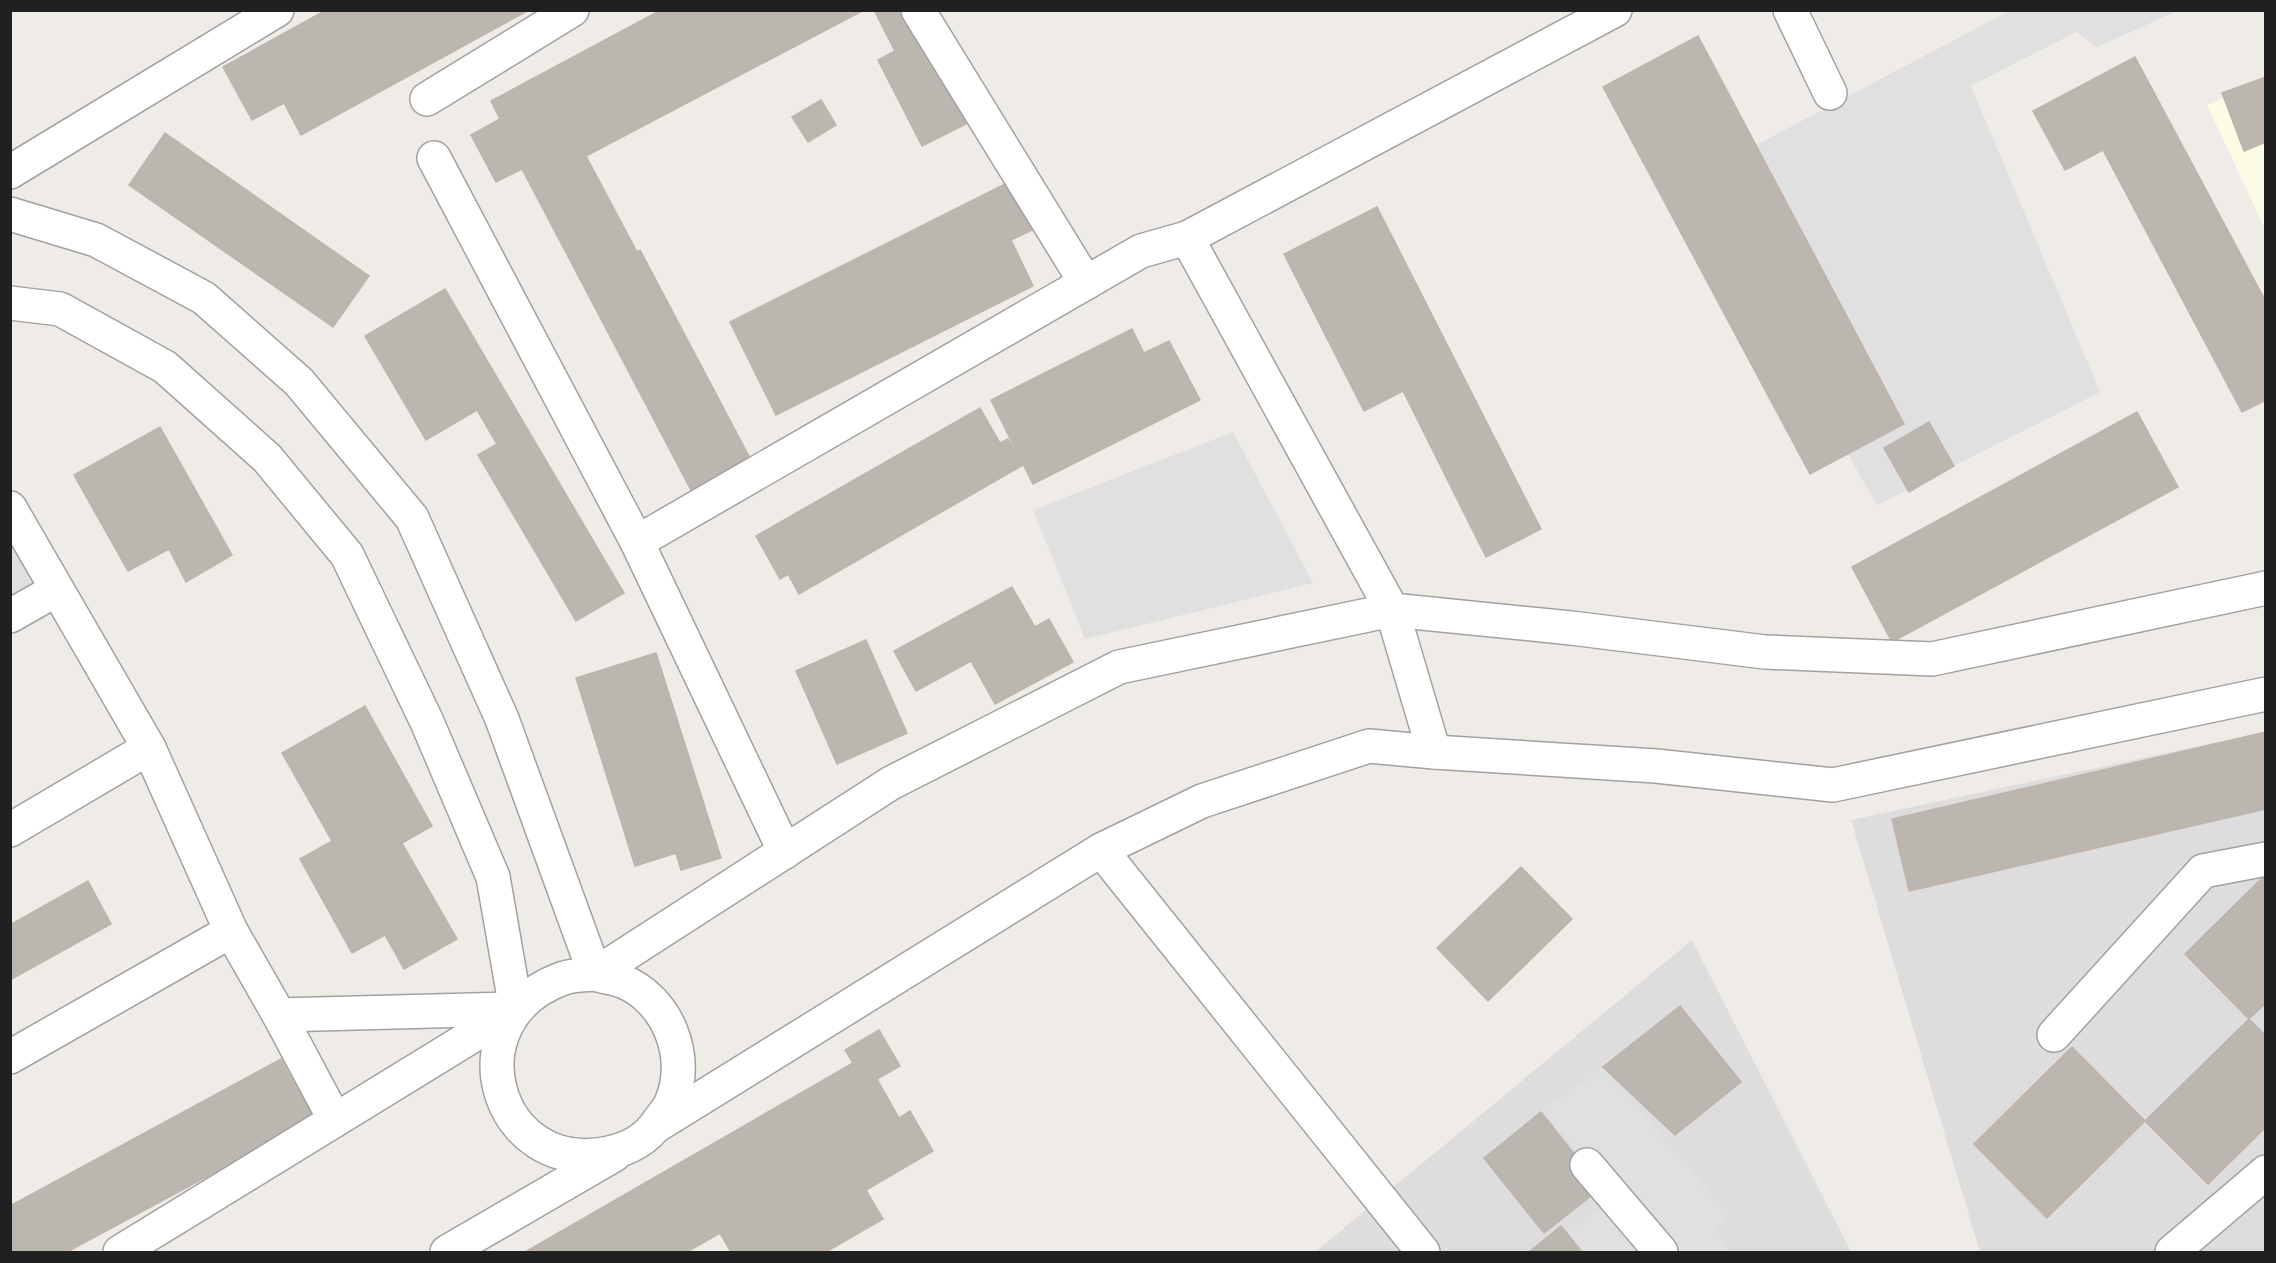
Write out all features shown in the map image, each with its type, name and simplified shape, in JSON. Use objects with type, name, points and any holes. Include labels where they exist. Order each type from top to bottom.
[{"type":"street","points":[[10,172],[277,10]]},
{"type":"street","points":[[428,99],[572,10]]},
{"type":"street","points":[[918,10],[1086,283]]},
{"type":"street","points":[[637,542],[1141,251],[1187,238],[1615,10]]},
{"type":"street","points":[[1790,10],[1830,93]]},
{"type":"street","points":[[434,158],[637,542],[785,852]]},
{"type":"street","points":[[10,214],[96,240],[204,298],[299,382],[412,518],[502,719],[595,974]]},
{"type":"street","points":[[1187,238],[1392,610],[1434,752]]},
{"type":"street","points":[[10,303],[60,309],[165,367],[267,458],[347,555],[427,722],[493,877],[516,1009],[501,1035],[496,1065],[500,1094],[514,1121],[536,1142],[564,1154],[593,1156],[623,1150]]},
{"type":"street","points":[[10,508],[149,748],[231,931],[279,1015],[334,1120]]},
{"type":"street","points":[[595,974],[891,783],[1119,667],[1392,610],[1571,628],[1765,652],[1932,659],[2265,588]]},
{"type":"street","points":[[10,616],[56,590]]},
{"type":"street","points":[[447,1252],[640,1140],[654,1127],[1101,850],[1202,801],[1369,746],[1656,766],[1833,785],[2265,694]]},
{"type":"street","points":[[10,830],[149,748]]},
{"type":"street","points":[[1101,850],[1423,1252]]},
{"type":"street","points":[[2054,1035],[2204,872],[2265,859]]},
{"type":"street","points":[[10,1057],[231,931]]},
{"type":"street","points":[[120,1252],[516,1009],[539,988],[566,977],[595,974],[623,982],[648,997],[666,1019],[676,1046],[678,1075],[671,1103],[654,1127]]},
{"type":"street","points":[[279,1015],[516,1009]]},
{"type":"street","points":[[1587,1165],[1661,1252]]},
{"type":"street","points":[[2172,1252],[2265,1172]]},
{"type":"shaded area","points":[[2009,11],[2177,11],[2097,47],[2076,32],[1971,86],[2100,392],[1877,505],[1846,451],[1728,160]]},
{"type":"shaded area","points":[[2265,79],[2265,229],[2207,105]]},
{"type":"shaded area","points":[[1233,432],[1313,583],[1085,639],[1033,510]]},
{"type":"shaded area","points":[[10,530],[34,582],[11,595],[10,595]]},
{"type":"shaded area","points":[[2265,732],[2265,1252],[1980,1252],[1851,820]]},
{"type":"shaded area","points":[[1692,940],[1851,1252],[1315,1252]]},
{"type":"shaded area","points":[[1603,1067],[1729,1214],[1715,1231],[1732,1252],[1583,1252],[1568,1233],[1613,1197],[1542,1110]]},
{"type":"building","points":[[326,10],[529,10],[301,135],[284,103],[252,120],[223,67]]},
{"type":"building","points":[[661,10],[864,10],[586,156],[637,252],[640,250],[761,479],[702,511],[522,169],[496,182],[471,135],[500,119],[491,101]]},
{"type":"building","points":[[874,10],[918,10],[974,120],[922,146],[878,60],[895,51]]},
{"type":"building","points":[[1698,36],[1904,424],[1810,474],[1603,87]]},
{"type":"building","points":[[2135,57],[2266,302],[2266,400],[2242,412],[2103,150],[2065,170],[2033,111]]},
{"type":"building","points":[[2266,77],[2266,142],[2244,151],[2222,93]]},
{"type":"building","points":[[821,100],[836,125],[808,142],[792,117]]},
{"type":"building","points":[[165,133],[369,276],[333,327],[129,185]]},
{"type":"building","points":[[1015,179],[1039,227],[1011,240],[1033,286],[776,415],[730,322]]},
{"type":"building","points":[[1377,207],[1541,529],[1486,557],[1403,391],[1364,411],[1284,254]]},
{"type":"building","points":[[445,289],[624,593],[576,621],[478,455],[497,444],[477,410],[426,440],[365,336]]},
{"type":"building","points":[[1132,329],[1144,353],[1169,341],[1200,400],[1033,484],[991,400]]},
{"type":"building","points":[[980,408],[1000,443],[1008,439],[1023,465],[799,594],[788,574],[780,579],[756,536]]},
{"type":"building","points":[[2137,412],[2178,487],[1892,642],[1852,567]]},
{"type":"building","points":[[1929,422],[1954,466],[1909,492],[1884,448]]},
{"type":"building","points":[[160,427],[232,555],[186,582],[169,549],[128,571],[74,475]]},
{"type":"building","points":[[1012,587],[1035,627],[1049,619],[1073,662],[995,704],[971,661],[916,691],[894,651]]},
{"type":"building","points":[[866,640],[907,733],[837,764],[796,671]]},
{"type":"building","points":[[656,653],[721,858],[681,870],[676,853],[635,866],[576,678]]},
{"type":"building","points":[[365,706],[432,826],[402,843],[457,939],[404,969],[385,935],[352,953],[300,859],[332,841],[282,753]]},
{"type":"building","points":[[2266,732],[2266,809],[1909,891],[1892,819]]},
{"type":"building","points":[[1521,867],[1572,919],[1488,1001],[1437,948]]},
{"type":"building","points":[[2266,874],[2266,1003],[2249,1019],[2185,954]]},
{"type":"building","points":[[88,881],[111,924],[10,980],[10,925]]},
{"type":"building","points":[[1680,1006],[1741,1082],[1675,1135],[1603,1067]]},
{"type":"building","points":[[2249,1019],[2266,1036],[2266,1127],[2208,1184],[2145,1121]]},
{"type":"building","points":[[879,1030],[900,1066],[877,1079],[899,1118],[910,1111],[933,1151],[866,1190],[883,1219],[826,1252],[731,1252],[720,1233],[687,1252],[525,1252],[853,1063],[845,1050]]},
{"type":"building","points":[[2072,1047],[2145,1121],[2047,1218],[1974,1144]]},
{"type":"building","points":[[281,1059],[314,1119],[67,1252],[10,1252],[10,1206]]},
{"type":"building","points":[[1541,1112],[1601,1188],[1544,1233],[1484,1158]]},
{"type":"building","points":[[1561,1226],[1582,1252],[1529,1252]]}]
